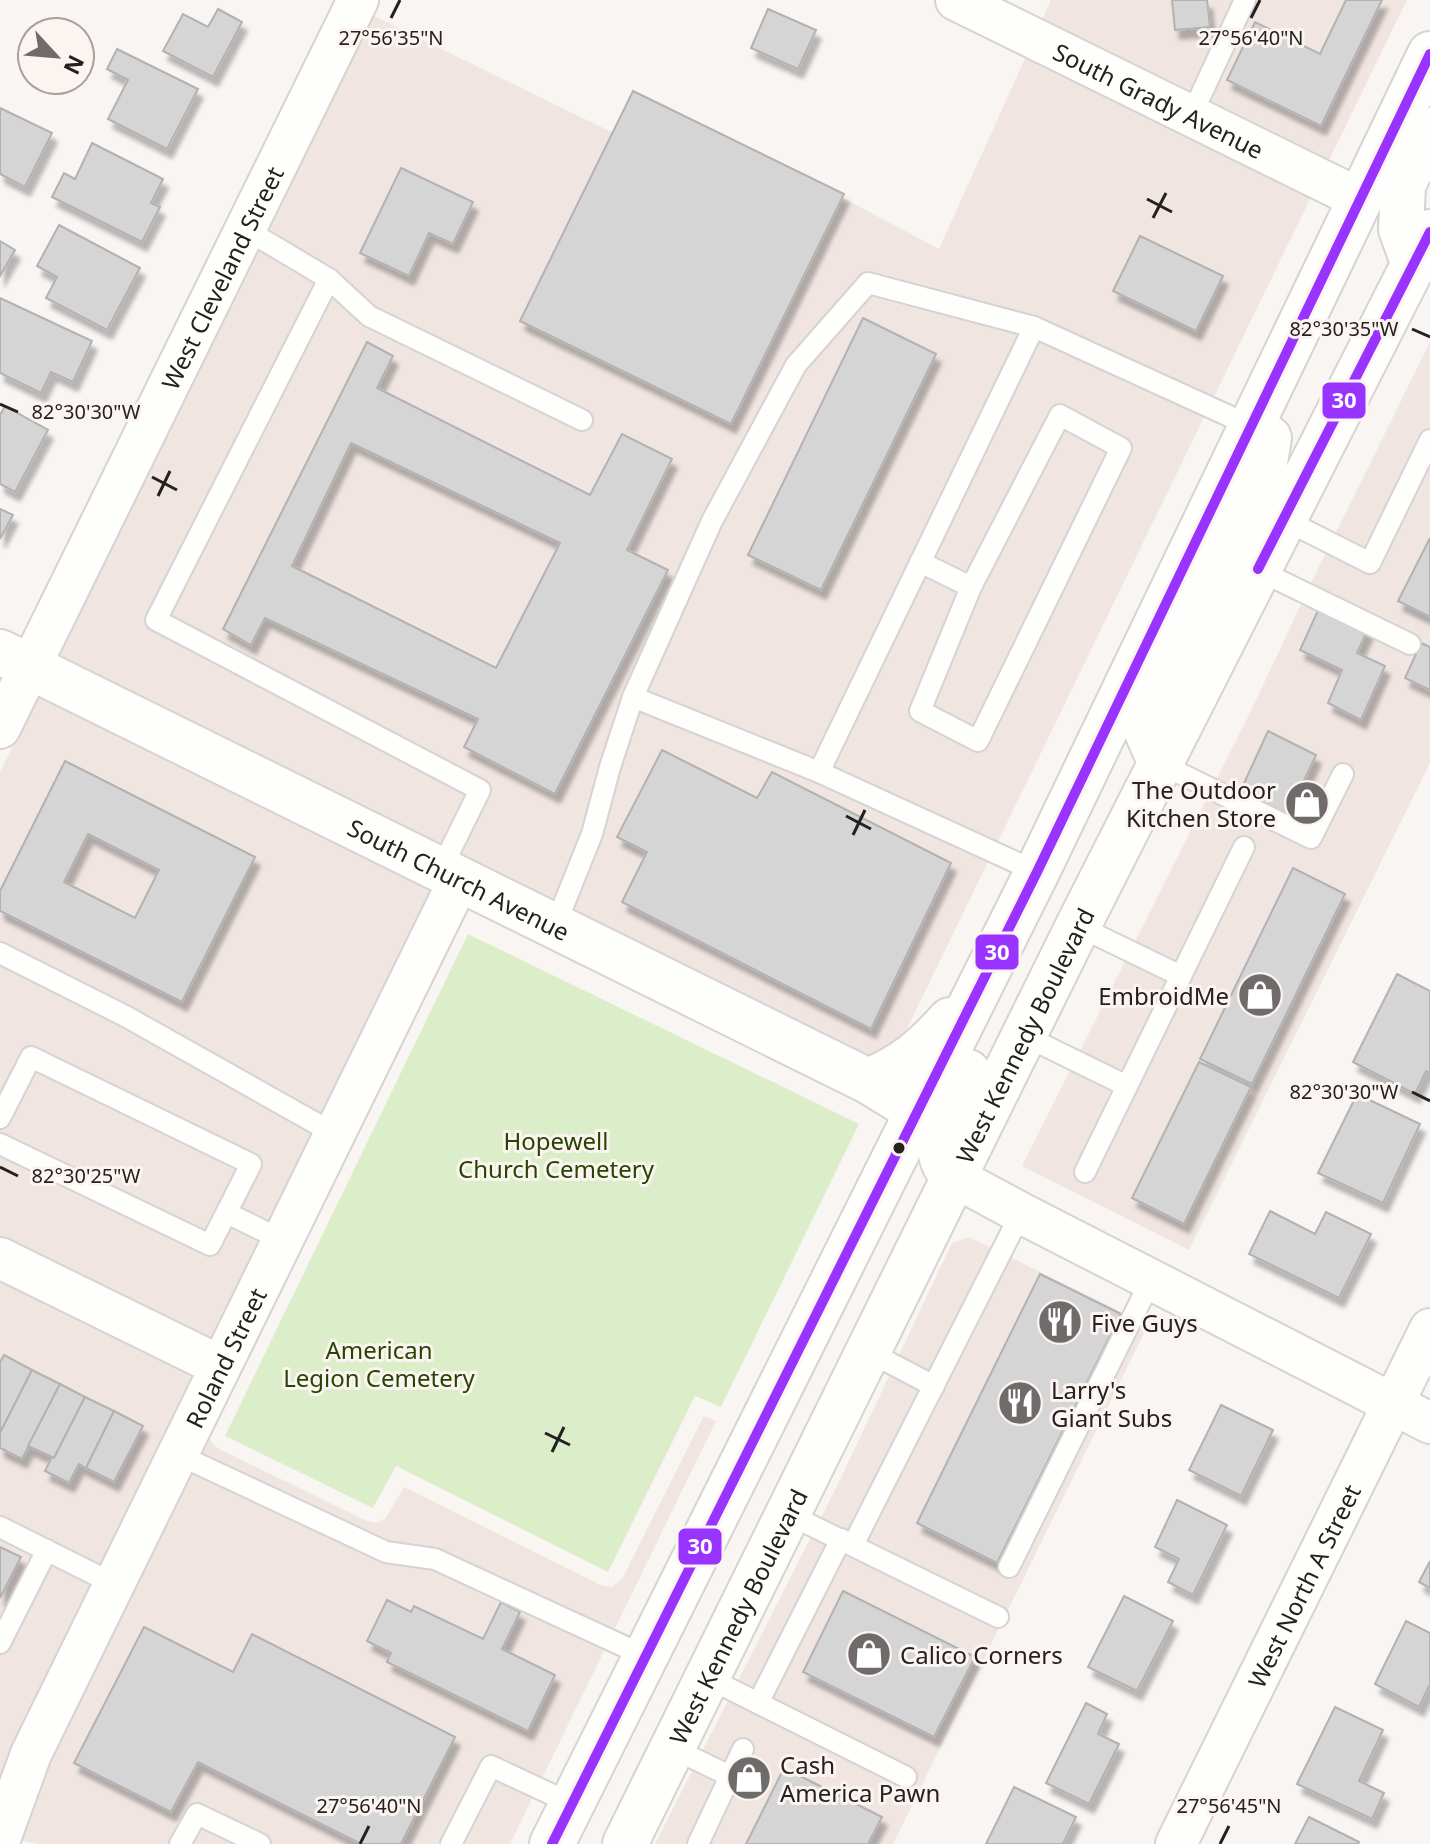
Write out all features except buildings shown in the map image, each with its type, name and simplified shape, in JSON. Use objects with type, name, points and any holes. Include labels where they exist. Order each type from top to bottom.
[{"type":"main road","points":[[552,1844],[1037,872],[1430,54]]},
{"type":"main road","points":[[1425,256],[1401,229],[1403,185],[1430,130]]},
{"type":"main road","name":"West Kennedy Boulevard","points":[[625,1844],[1078,926],[1283,519],[1425,256]]},
{"type":"main road","points":[[1161,764],[1144,725],[1263,475],[1269,438],[1251,426]]},
{"type":"main road","name":"South Church Avenue","points":[[15,660],[868,1081],[917,1111]]},
{"type":"main road","points":[[956,1178],[943,1163],[940,1148],[944,1124],[1057,886],[1081,780]]},
{"type":"main road","points":[[868,1081],[912,1058],[980,985]]},
{"type":"street","name":"West Cleveland Street","points":[[0,728],[15,660],[245,229],[358,0]]},
{"type":"street","name":"South Grady Avenue","points":[[956,0],[1360,199]]},
{"type":"street","name":"Roland Street","points":[[0,1839],[31,1754],[335,1134],[451,874]]},
{"type":"street","points":[[956,1178],[1430,1423]]},
{"type":"street","points":[[0,1258],[220,1366]]},
{"type":"street","name":"West North A Street","points":[[1176,1844],[1430,1329]]},
{"type":"lane","points":[[1191,116],[1245,0]]},
{"type":"lane","points":[[245,229],[329,279],[369,316],[582,420]]},
{"type":"lane","points":[[329,279],[156,620],[480,790],[451,874]]},
{"type":"lane","points":[[555,926],[592,834],[633,697],[712,521],[796,365],[868,283],[1034,327],[1251,426]]},
{"type":"lane","points":[[819,772],[1034,327]]},
{"type":"lane","points":[[1060,415],[1121,448],[978,741],[920,711],[971,587],[1060,415]]},
{"type":"lane","points":[[1283,519],[1370,563],[1430,440]]},
{"type":"lane","points":[[920,562],[971,587]]},
{"type":"lane","points":[[1258,570],[1410,644]]},
{"type":"lane","points":[[633,697],[819,772],[1037,872]]},
{"type":"lane","points":[[1161,764],[1311,838],[1343,774]]},
{"type":"lane","points":[[1085,1172],[1244,847]]},
{"type":"lane","points":[[1078,926],[1181,976]]},
{"type":"lane","points":[[0,953],[127,1017],[335,1134]]},
{"type":"lane","points":[[1025,1036],[1127,1086]]},
{"type":"lane","points":[[0,1118],[31,1057],[251,1164],[210,1245],[0,1144]]},
{"type":"lane","points":[[227,1213],[282,1240]]},
{"type":"lane","points":[[758,1703],[934,1386],[1021,1213]]},
{"type":"lane","points":[[1009,1567],[1151,1280]]},
{"type":"lane","points":[[869,1352],[934,1386]]},
{"type":"lane","points":[[177,1454],[386,1552],[435,1559],[645,1656]]},
{"type":"lane","points":[[788,1514],[998,1617]]},
{"type":"lane","points":[[0,1527],[114,1584]]},
{"type":"lane","points":[[0,1643],[47,1550]]},
{"type":"lane","points":[[706,1677],[906,1777]]},
{"type":"lane","points":[[672,1748],[730,1776]]},
{"type":"lane","points":[[698,1844],[743,1749]]},
{"type":"lane","points":[[451,1844],[491,1766],[572,1804]]},
{"type":"lane","points":[[180,1844],[197,1814],[260,1844]]},
{"type":"shaded area","points":[[1051,0],[1407,0],[1327,164],[1041,22]]},
{"type":"shaded area","points":[[372,15],[689,170],[706,125],[939,249],[1027,54],[1312,195],[900,1043],[867,1062],[55,660]]},
{"type":"shaded area","points":[[1430,342],[1430,763],[1189,1250],[1022,1166],[1249,715]]},
{"type":"shaded area","points":[[40,691],[435,885],[210,1342],[0,1239],[0,772]]},
{"type":"shaded area","points":[[969,1237],[1148,1325],[893,1844],[655,1844],[838,1484],[952,1243]]},
{"type":"shaded area","points":[[0,1277],[195,1373],[13,1746],[0,1782]]},
{"type":"shaded area","points":[[704,1416],[716,1421],[510,1844],[38,1844],[20,1840],[49,1762],[209,1434],[211,1442],[219,1449],[367,1521],[377,1523],[385,1519],[404,1487],[601,1585],[611,1587],[622,1579]]},
{"type":"green space","name":"Hopewell Church Cemetery","points":[[468,934],[859,1124],[721,1407],[695,1396],[608,1572],[396,1466],[373,1508],[225,1436]]},
{"type":"transit line","name":"30","points":[[552,1844],[1037,872],[1430,54]]},
{"type":"transit line","name":"30","points":[[1258,569],[1430,232]]},
{"type":"place","name":"The Outdoor Kitchen Store","points":[[1307,803]]},
{"type":"place","name":"EmbroidMe","points":[[1260,995]]},
{"type":"place","name":"Five Guys","points":[[1060,1322]]},
{"type":"place","name":"Larry's Giant Subs","points":[[1020,1403]]},
{"type":"place","name":"Calico Corners","points":[[869,1654]]},
{"type":"place","name":"Cash America Pawn","points":[[749,1778]]},
{"type":"park label","name":"American Legion Cemetery","points":[[379,1363]]}]
